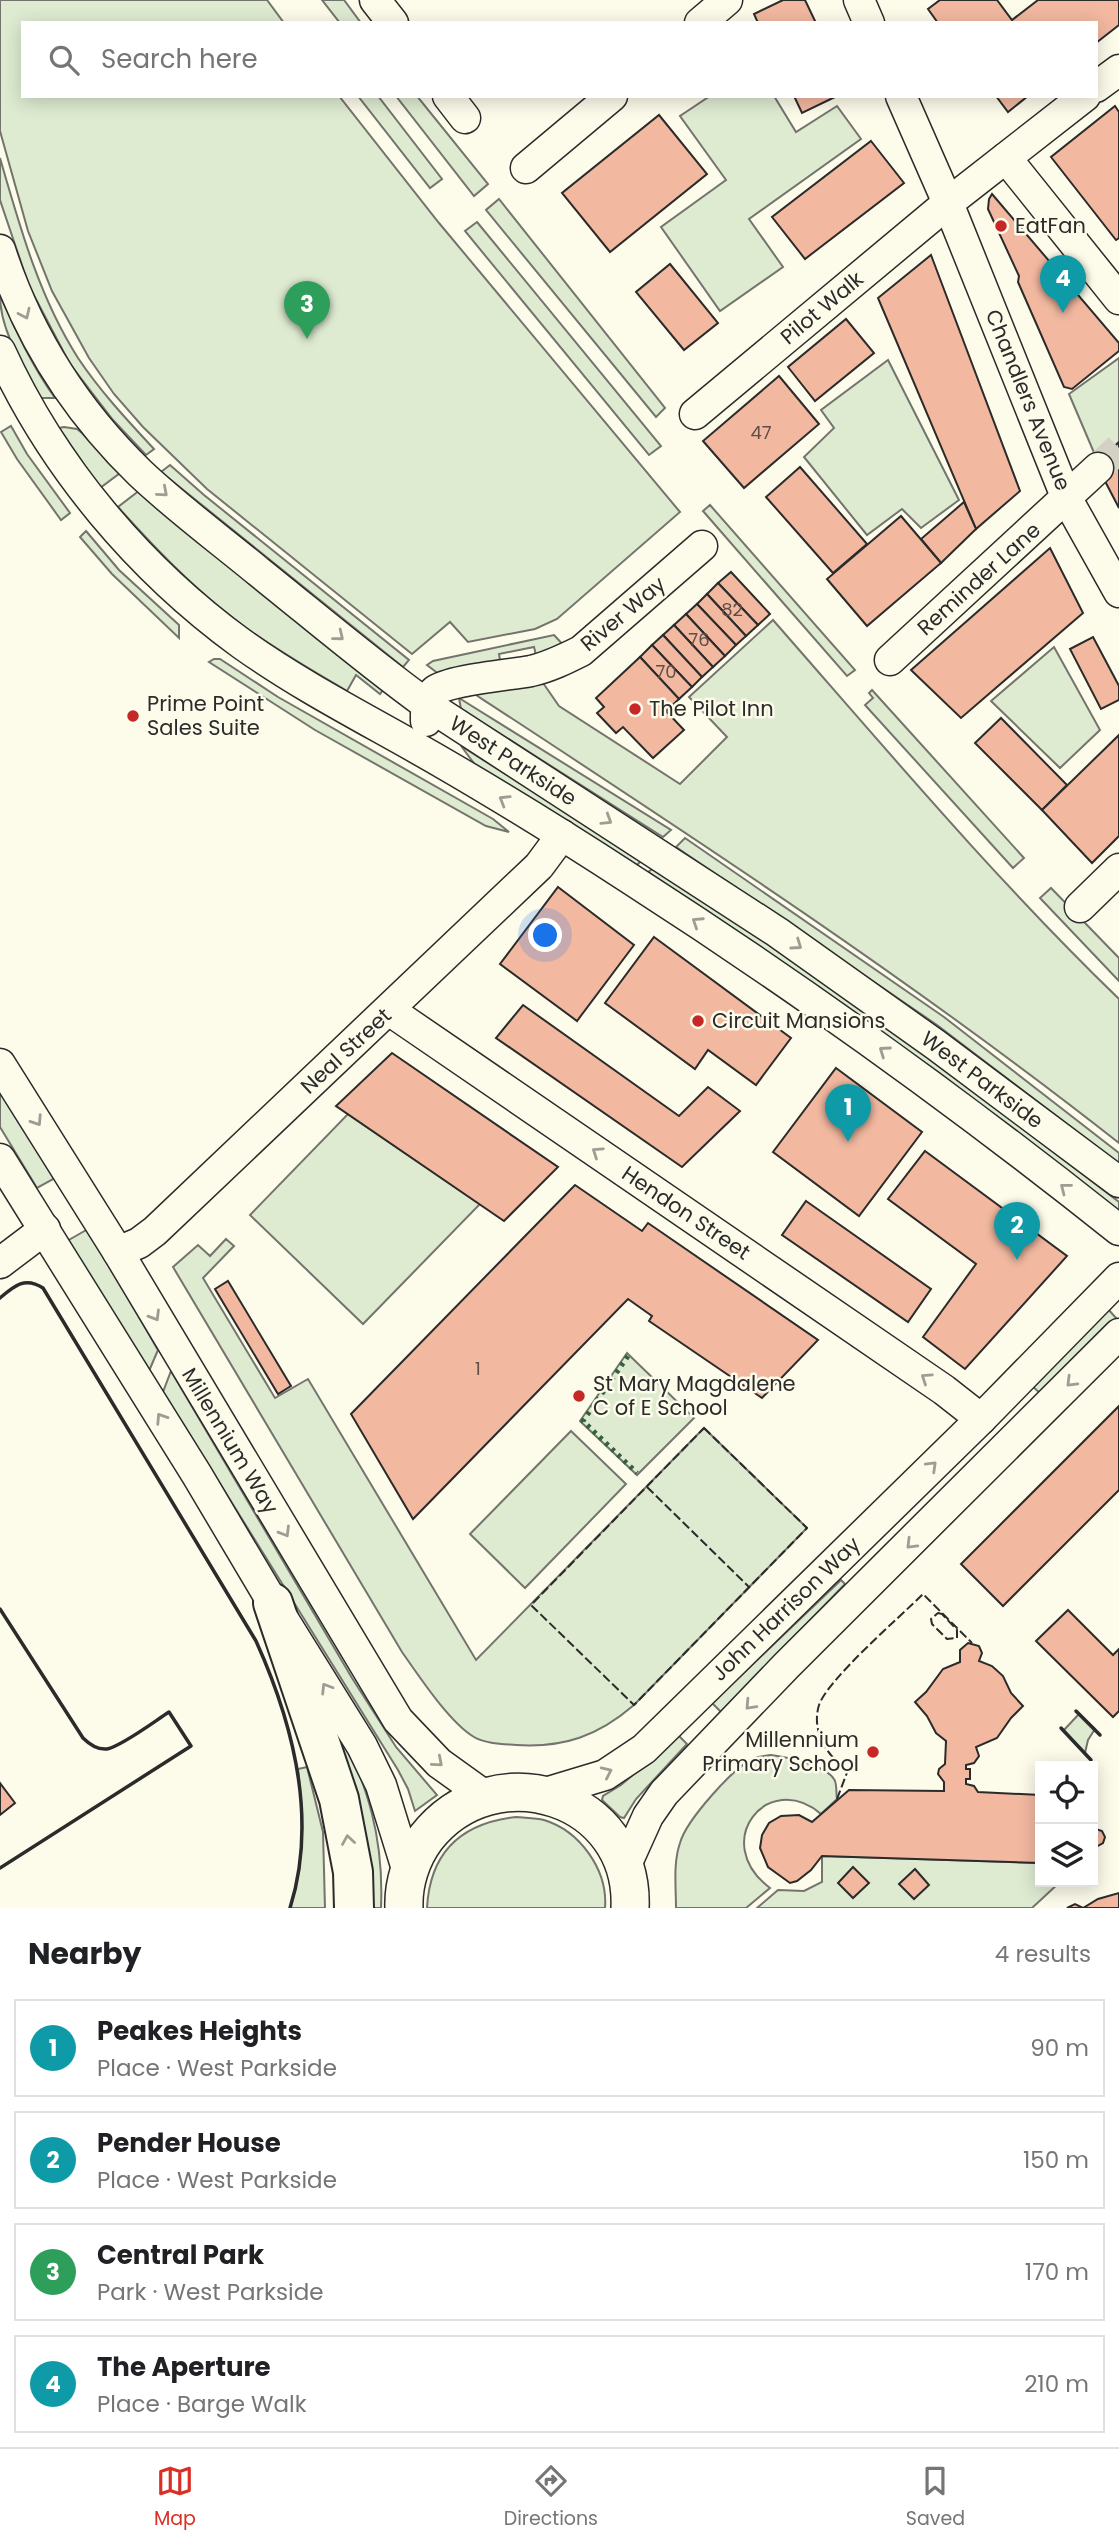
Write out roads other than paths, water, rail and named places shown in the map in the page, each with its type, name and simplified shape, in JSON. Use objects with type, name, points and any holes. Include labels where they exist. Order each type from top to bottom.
[{"type":"highway","points":[[272,1603],[339,1799],[353,1872],[354,1908]]},
{"type":"main road","points":[[404,1908],[408,1872],[420,1846],[437,1824],[459,1807],[503,1792],[542,1794],[569,1804],[593,1819],[612,1841],[625,1867],[631,1895],[630,1908]]},
{"type":"street","points":[[376,0],[392,21]]},
{"type":"street","points":[[702,21],[727,0]]},
{"type":"street","points":[[859,0],[868,21]]},
{"type":"street","points":[[1098,86],[1119,70]]},
{"type":"street","points":[[526,168],[610,98]]},
{"type":"street","name":"Chandlers Avenue","points":[[902,98],[948,203],[1067,499],[1119,592]]},
{"type":"street","points":[[948,203],[1082,98]]},
{"type":"street","points":[[1006,159],[1119,299]]},
{"type":"street","name":"Pilot Walk","points":[[695,414],[948,203]]},
{"type":"street","name":"West Parkside","points":[[0,250],[21,307],[38,341],[82,409],[141,474],[189,515],[426,704],[777,932],[936,1045],[1119,1182]]},
{"type":"street","name":"West Parkside","points":[[0,351],[12,378],[65,464],[98,509],[165,579],[240,642],[302,684],[442,762],[562,835],[747,955],[914,1073],[1119,1230]]},
{"type":"street","name":"Reminder Lane","points":[[890,660],[1098,468]]},
{"type":"street","name":"River Way","points":[[426,704],[435,691],[534,670],[559,663],[581,651],[702,546]]},
{"type":"street","points":[[426,704],[426,724],[442,762]]},
{"type":"street","name":"Neal Street","points":[[118,1252],[139,1243],[155,1231],[539,866],[562,835]]},
{"type":"street","points":[[1080,906],[1119,869]]},
{"type":"street","name":"Hendon Street","points":[[389,1010],[944,1390],[981,1419]]},
{"type":"street","name":"Millennium Way","points":[[0,1064],[118,1252],[398,1720],[439,1763],[485,1796]]},
{"type":"street","points":[[0,1159],[362,1746],[381,1785],[408,1872]]},
{"type":"street","points":[[0,1263],[45,1229]]},
{"type":"street","name":"John Harrison Way","points":[[542,1794],[605,1775],[643,1749],[981,1419],[1119,1278]]},
{"type":"street","name":"John Harrison Way","points":[[625,1867],[648,1816],[664,1793],[787,1665],[1119,1334]]},
{"type":"street","points":[[1008,1390],[1036,1417]]},
{"type":"tunnel","points":[[1098,468],[1119,448]]},
{"type":"place","name":"EatFan","points":[[1001,226]]},
{"type":"place","name":"The Aperture","points":[[1063,313]]},
{"type":"place","name":"Central Park","points":[[307,339]]},
{"type":"place","name":"The Pilot Inn","points":[[635,709]]},
{"type":"place","name":"Prime Point Sales Suite","points":[[133,716]]},
{"type":"place","name":"Circuit Mansions","points":[[698,1021]]},
{"type":"place","name":"Peakes Heights","points":[[848,1142]]},
{"type":"place","name":"Pender House","points":[[1017,1260]]},
{"type":"place","name":"St Mary Magdalene C of E School","points":[[579,1396]]},
{"type":"place","name":"Millennium Primary School","points":[[873,1752]]}]
